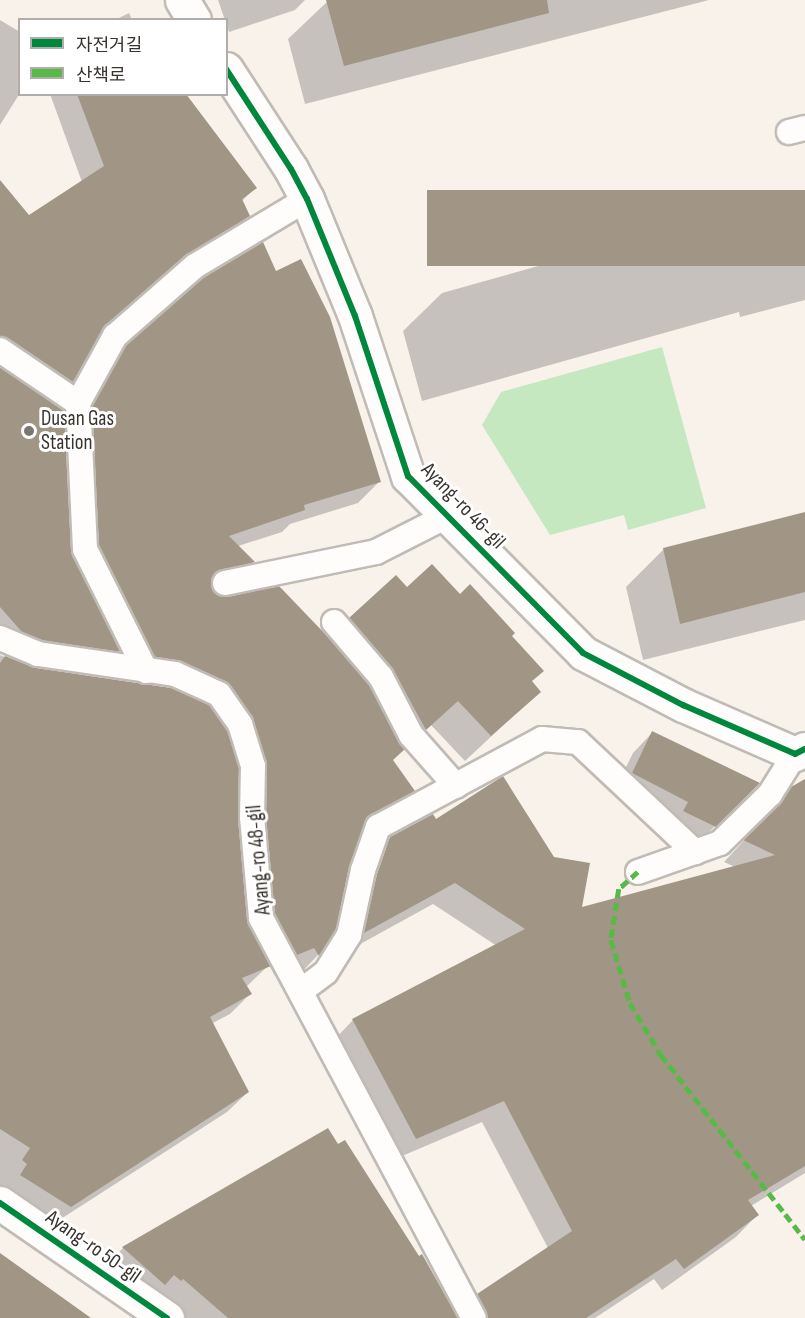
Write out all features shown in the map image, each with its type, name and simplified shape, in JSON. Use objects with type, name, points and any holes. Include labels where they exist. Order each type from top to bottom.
[{"type":"street","points":[[182,0],[193,18]]},
{"type":"street","name":"Ayang-ro 46-gil","points":[[228,72],[291,169],[307,199],[355,316],[408,476],[583,653],[683,705],[800,752]]},
{"type":"street","name":"Ayang-ro 50-gil","points":[[0,1203],[167,1318]]},
{"type":"lane","points":[[146,671],[85,549],[78,403],[115,336],[195,266],[307,199]]},
{"type":"lane","points":[[0,350],[78,403]]},
{"type":"lane","points":[[225,583],[376,552],[447,516]]},
{"type":"lane","points":[[334,622],[381,677],[411,735],[456,786]]},
{"type":"lane","name":"Ayang-ro 48-gil","points":[[0,638],[38,654],[175,674],[219,694],[240,724],[253,766],[252,817],[261,918],[302,991],[474,1318]]},
{"type":"lane","points":[[302,991],[326,972],[349,935],[363,870],[378,827],[542,739],[578,742],[695,852]]},
{"type":"lane","points":[[638,872],[720,843],[770,794],[800,752]]},
{"type":"green space","points":[[662,347],[706,508],[628,530],[624,515],[550,535],[482,425],[501,392]]},
{"type":"building","points":[[326,0],[547,0],[549,13],[344,66]]},
{"type":"building","points":[[78,96],[188,96],[257,188],[242,199],[250,216],[186,255],[105,326],[73,382],[8,338],[0,336],[0,180],[29,215],[104,166]]},
{"type":"building","points":[[427,190],[805,190],[805,266],[427,266]]},
{"type":"building","points":[[263,242],[276,271],[301,259],[330,317],[381,482],[304,505],[305,510],[229,536],[255,562],[216,572],[211,579],[211,586],[220,596],[227,597],[279,586],[329,638],[369,685],[405,749],[393,760],[415,791],[371,814],[365,822],[349,867],[336,930],[319,956],[314,948],[297,955],[275,914],[266,817],[267,766],[252,716],[225,681],[181,661],[155,657],[99,545],[92,406],[126,345],[203,278]]},
{"type":"building","points":[[0,367],[64,411],[71,550],[120,652],[42,640],[22,632],[0,607]]},
{"type":"building","points":[[805,512],[805,592],[680,624],[663,548]]},
{"type":"building","points":[[432,564],[460,594],[470,584],[515,633],[512,636],[544,671],[532,681],[541,692],[491,736],[458,701],[426,730],[392,668],[349,618],[396,575],[407,587]]},
{"type":"building","points":[[5,656],[36,668],[171,688],[210,705],[227,730],[239,768],[238,818],[247,919],[271,966],[242,978],[252,994],[210,1017],[249,1092],[71,1207],[20,1175],[27,1164],[22,1160],[30,1148],[0,1129],[0,663]]},
{"type":"building","points":[[652,731],[760,783],[716,827],[683,811],[688,802],[632,773]]},
{"type":"building","points":[[503,776],[554,857],[590,863],[582,907],[775,855],[743,840],[780,804],[791,787],[805,779],[805,1166],[748,1200],[759,1215],[684,1269],[676,1259],[586,1318],[488,1318],[477,1294],[572,1231],[504,1101],[416,1139],[352,1019],[525,929],[455,883],[364,933],[377,874],[390,837],[433,814],[436,819]]},
{"type":"building","points":[[328,1128],[338,1144],[345,1140],[419,1256],[422,1254],[458,1318],[228,1318],[183,1279],[181,1281],[174,1275],[165,1285],[122,1247]]},
{"type":"building","points":[[0,1253],[91,1318],[0,1318]]},
{"type":"marked path","points":[[638,872],[619,889],[611,940],[630,1003],[661,1055],[805,1239]]},
{"type":"cycle path","points":[[228,72],[291,169],[307,199],[355,316],[408,476],[583,653],[683,705],[795,754],[805,749]]},
{"type":"cycle path","points":[[0,1203],[167,1318]]},
{"type":"place","name":"Dusan Gas Station","points":[[29,431]]}]
